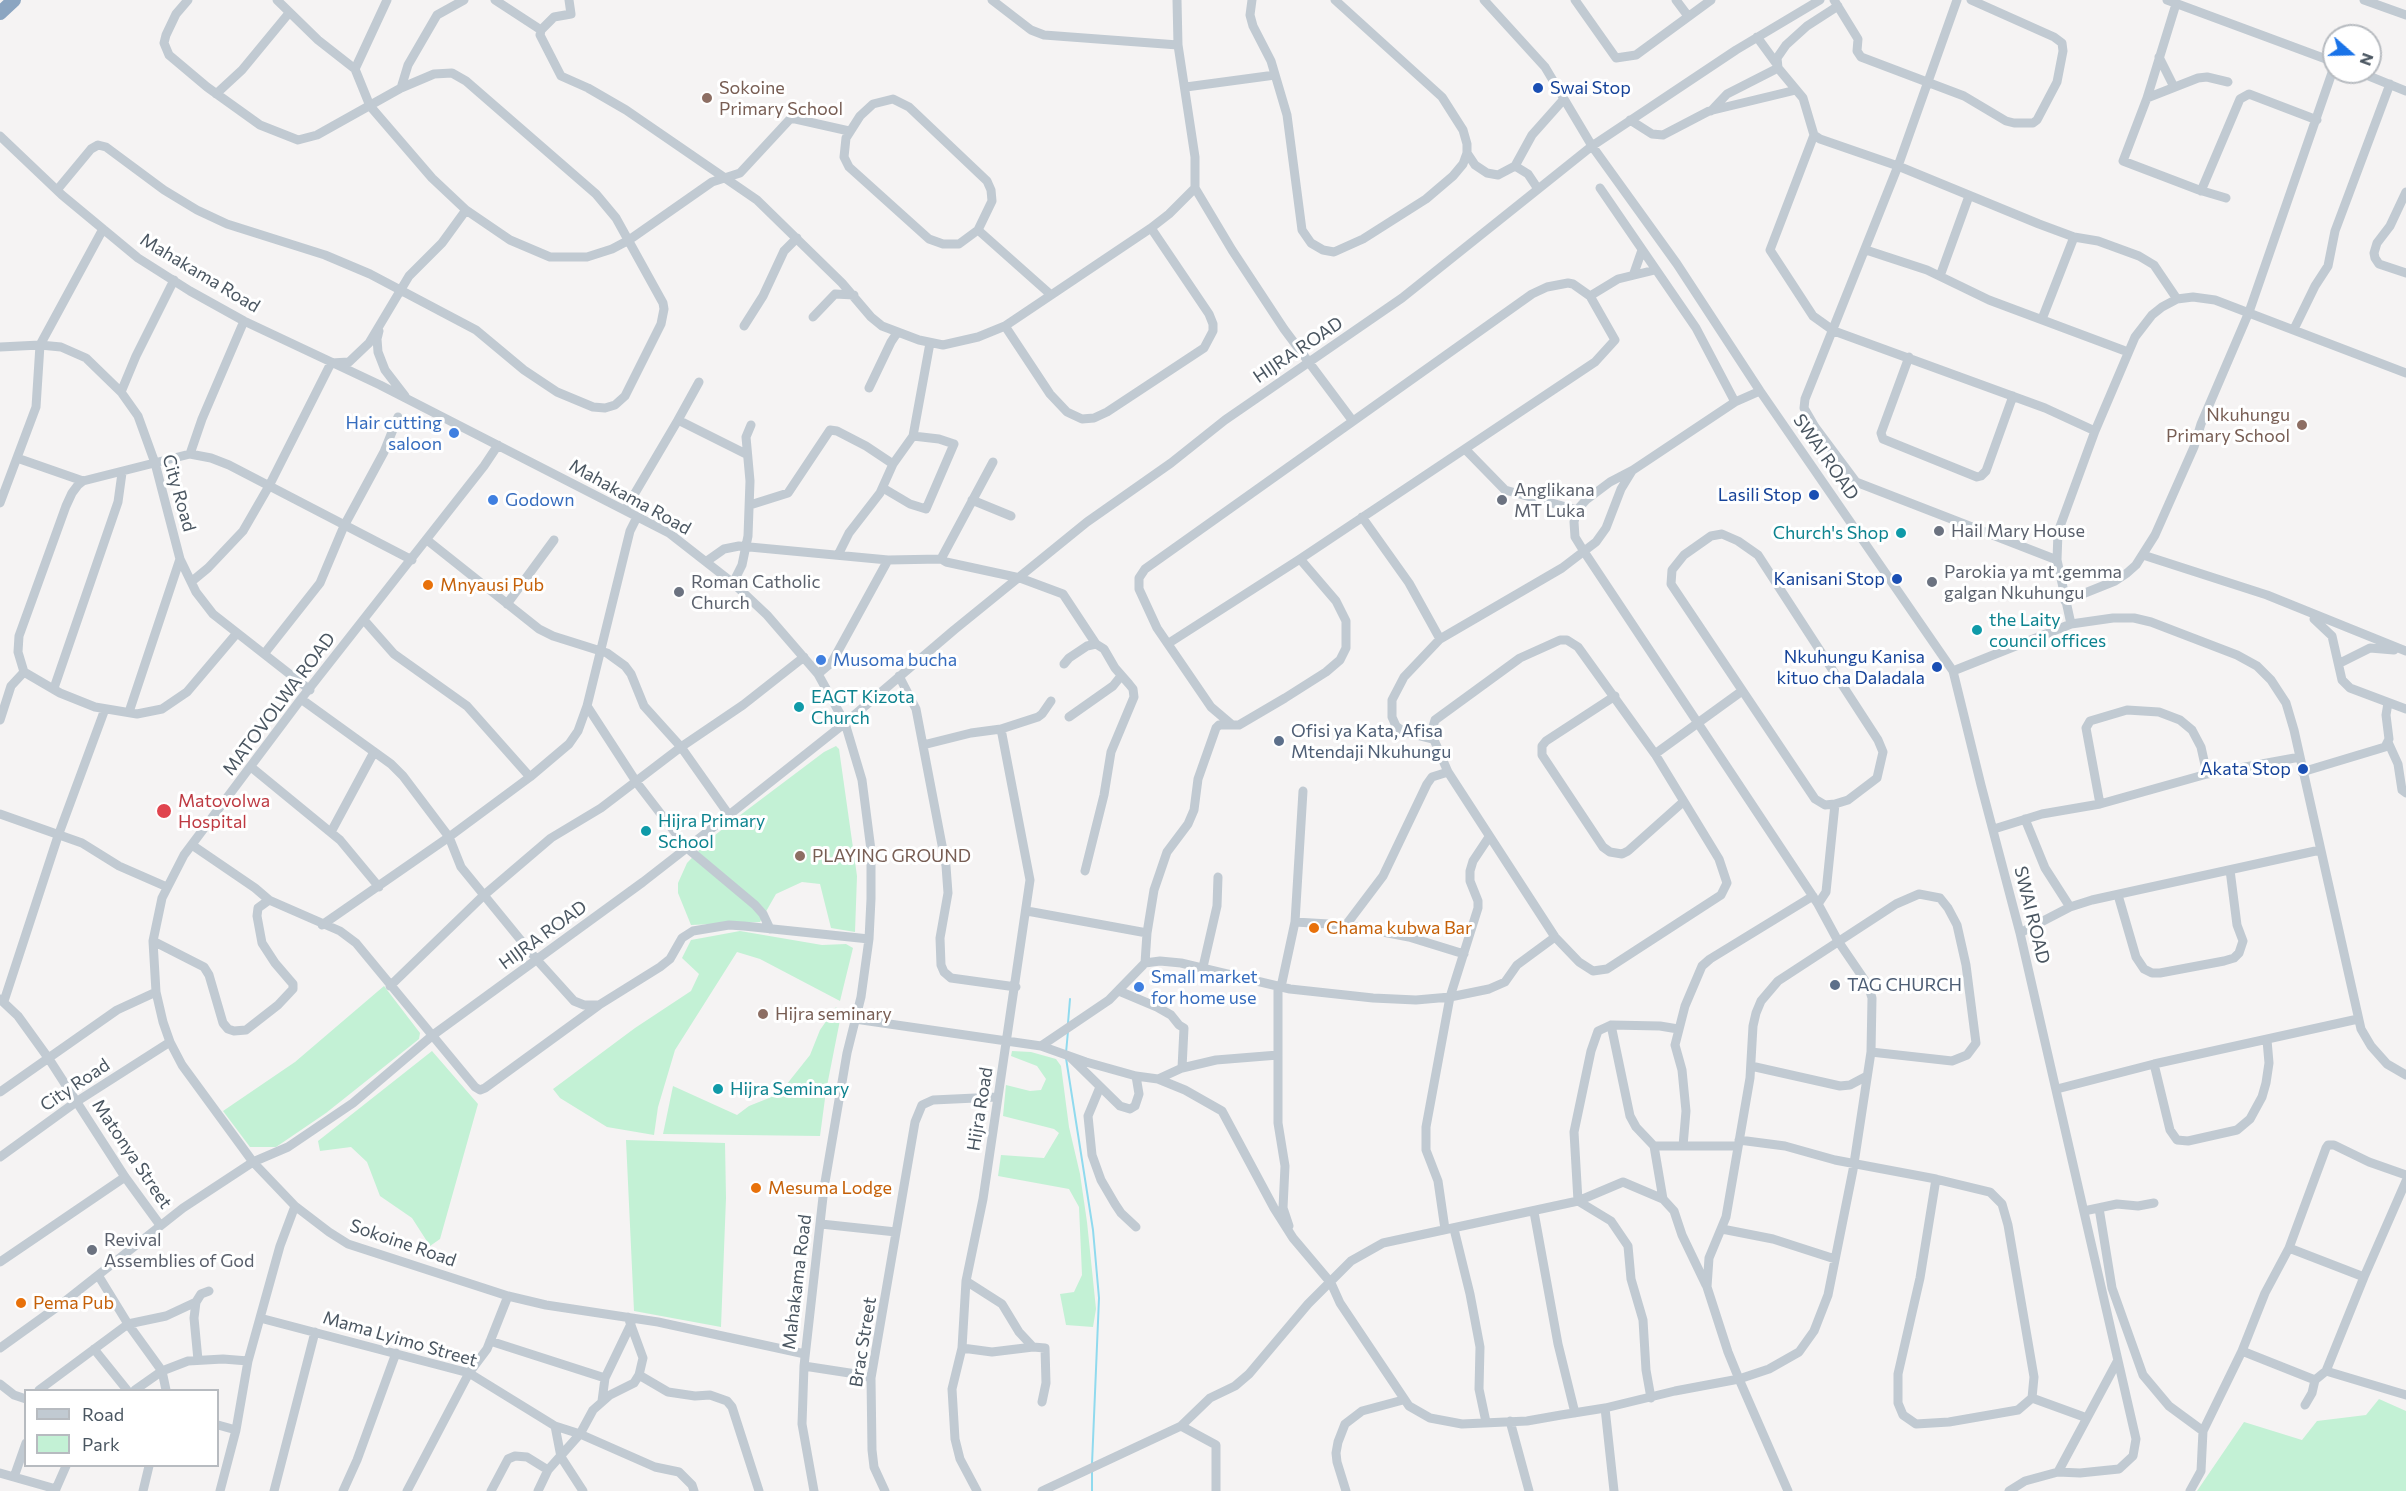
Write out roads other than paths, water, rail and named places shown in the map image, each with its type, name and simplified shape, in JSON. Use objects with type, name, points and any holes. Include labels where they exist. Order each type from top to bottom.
[{"type":"highway","points":[[0,13],[14,0]]},
{"type":"street","points":[[57,190],[91,149],[98,145],[106,147],[164,190],[227,224],[325,255],[401,289],[476,330],[524,370],[557,392],[593,407],[605,408],[615,405],[625,396],[663,316],[663,303],[616,218],[596,194],[466,81],[452,73],[434,74],[401,88],[317,135],[297,140],[260,125],[216,94],[165,49],[166,35],[171,22],[188,0]]},
{"type":"street","points":[[278,0],[318,40],[355,69],[370,106],[432,178],[466,210],[510,240],[550,257],[587,257],[612,249],[629,240],[712,182],[743,170],[790,118],[849,130]]},
{"type":"street","points":[[355,69],[387,0]]},
{"type":"street","points":[[401,88],[408,64],[437,15],[465,0]]},
{"type":"street","points":[[495,0],[541,30]]},
{"type":"street","points":[[568,0],[571,14],[554,17],[541,30],[541,40],[556,63],[561,76],[606,98],[757,200],[854,296],[871,317],[882,326],[897,333],[930,343],[943,345],[978,337],[1005,326],[1151,228],[1195,188]]},
{"type":"street","points":[[992,0],[1031,30],[1044,35],[1178,45]]},
{"type":"street","points":[[1178,0],[1178,45],[1195,157],[1195,188],[1232,250],[1309,363],[1352,420]]},
{"type":"street","points":[[1252,0],[1250,15],[1253,26],[1271,61],[1287,115],[1302,230],[1311,243],[1323,250],[1334,252],[1349,246],[1426,199],[1463,165],[1467,153]]},
{"type":"street","points":[[1335,0],[1442,97],[1463,130],[1467,153],[1475,165],[1487,173],[1498,175],[1515,166],[1532,135],[1564,99]]},
{"type":"street","name":"SWAI ROAD","points":[[1484,0],[1545,67],[1592,146],[1677,264],[1760,391],[1953,671],[2020,933],[2136,1439],[2133,1456],[2119,1469],[2080,1473],[2058,1472],[2025,1481],[2008,1490]]},
{"type":"street","points":[[1575,0],[1616,58],[1636,55],[1711,0]]},
{"type":"street","points":[[1676,0],[1688,16]]},
{"type":"street","name":"HIJRA ROAD","points":[[253,1162],[288,1148],[344,1109],[433,1035],[537,960],[729,815],[845,723],[1087,522],[1225,420],[1402,298],[1565,170],[1592,146],[1757,37],[1820,0]]},
{"type":"street","points":[[1957,0],[1898,166],[1805,399],[1804,408],[1815,427],[1856,482],[2057,560]]},
{"type":"street","points":[[1711,111],[1727,94],[1777,65],[1786,45],[1836,3],[1858,39],[1857,54],[1964,96],[2006,121],[2021,124],[2037,120],[2054,89],[2062,57],[2062,43],[2054,37],[1971,0]]},
{"type":"street","points":[[2364,0],[2406,15]]},
{"type":"street","points":[[2226,198],[2201,191],[2123,161],[2147,99],[2171,2],[2322,59]]},
{"type":"street","points":[[216,94],[242,70],[289,13]]},
{"type":"street","points":[[1757,37],[1803,98],[1814,135],[1770,249],[1813,316],[1834,331],[2013,396],[2065,416],[2095,431]]},
{"type":"street","points":[[2159,57],[2174,87]]},
{"type":"street","points":[[1186,87],[1275,75]]},
{"type":"street","points":[[2147,99],[2174,87],[2207,77],[2228,82]]},
{"type":"street","points":[[2382,81],[2406,91]]},
{"type":"street","points":[[2066,601],[2115,581],[2136,565],[2155,535],[2249,312],[2328,84]]},
{"type":"street","points":[[2294,329],[2315,286],[2328,266],[2335,231],[2390,84]]},
{"type":"street","points":[[1630,120],[1652,134],[1663,135],[1711,111],[1796,90]]},
{"type":"street","points":[[2201,191],[2240,99],[2249,94],[2317,120]]},
{"type":"street","points":[[893,99],[909,107],[987,181],[992,201],[978,230],[959,244],[943,244],[928,239],[849,167],[844,157],[844,147],[849,130],[873,104],[893,99]]},
{"type":"street","points":[[1814,135],[1898,166],[2074,237],[2098,241],[2150,261],[2177,299]]},
{"type":"street","name":"Mahakama Road","points":[[0,136],[57,190],[138,258],[174,280],[244,321],[406,398],[669,533],[733,583],[818,674],[845,723],[862,780],[871,850],[869,939],[861,997],[830,1146],[805,1354],[802,1424],[814,1491]]},
{"type":"street","points":[[1515,166],[1528,174],[1538,189]]},
{"type":"street","points":[[1600,188],[1654,270],[1696,328],[1735,402]]},
{"type":"street","points":[[2406,192],[2390,226],[2377,243],[2374,253],[2379,264],[2406,273]]},
{"type":"street","points":[[1940,276],[1969,196]]},
{"type":"street","points":[[191,582],[243,531],[269,486],[331,363],[349,362],[355,358],[381,326],[409,276],[457,225],[466,210]]},
{"type":"street","points":[[1005,326],[1050,394],[1067,412],[1082,419],[1094,418],[1107,412],[1204,348],[1213,331],[1209,314],[1151,228]]},
{"type":"street","points":[[0,503],[38,401],[40,345],[103,229]]},
{"type":"street","points":[[978,230],[1050,294]]},
{"type":"street","points":[[2042,319],[2074,237]]},
{"type":"street","points":[[744,326],[763,296],[784,251],[797,238]]},
{"type":"street","points":[[1634,273],[1642,250]]},
{"type":"street","points":[[1866,250],[1940,276],[1989,300],[2128,352]]},
{"type":"street","points":[[1590,296],[1618,279],[1634,273],[1654,270]]},
{"type":"street","points":[[122,392],[136,356],[174,280]]},
{"type":"street","points":[[1169,643],[1300,559],[1590,366],[1615,339],[1590,296],[1568,283],[1547,287],[1532,294],[1145,569],[1139,578],[1139,589],[1157,627],[1210,707],[1231,724]]},
{"type":"street","points":[[813,317],[835,294],[854,296]]},
{"type":"street","points":[[2071,624],[2057,560],[2058,532],[2095,431],[2128,352],[2135,337],[2152,315],[2177,299],[2204,297],[2249,312],[2406,373]]},
{"type":"street","points":[[190,454],[202,419],[244,321]]},
{"type":"street","points":[[381,326],[377,339],[378,352],[385,370],[406,398]]},
{"type":"street","points":[[868,388],[897,333]]},
{"type":"street","points":[[838,555],[849,532],[883,488],[893,464],[913,436],[930,343]]},
{"type":"street","name":"City Road","points":[[0,347],[40,345],[61,347],[86,358],[122,392],[138,416],[155,463],[180,559],[196,592],[213,614],[310,690]]},
{"type":"street","points":[[1910,357],[1881,433],[1883,439],[1977,477],[1986,471],[2013,396]]},
{"type":"street","points":[[625,510],[699,382]]},
{"type":"street","points":[[855,1019],[1041,1046],[1136,1076],[1158,1079],[1185,1090],[1222,1111],[1274,1208],[1293,1238],[1330,1283],[1340,1303],[1388,1373],[1403,1400],[1418,1413],[1444,1422],[1462,1424],[1527,1421],[1605,1408],[1676,1390],[1739,1379],[1769,1369],[1799,1352],[1814,1330],[1828,1295],[1854,1162],[1871,1052],[1872,998],[1868,985],[1838,941],[1816,900],[1583,550],[1575,537],[1574,522],[1577,510],[1586,500],[1611,482],[1633,470],[1735,402],[1760,391]]},
{"type":"street","points":[[264,654],[320,584],[344,526],[384,452],[398,417]]},
{"type":"street","points":[[678,420],[746,454]]},
{"type":"street","points":[[733,583],[742,565],[747,547],[750,505],[746,437],[751,425]]},
{"type":"street","points":[[750,505],[788,494],[830,430],[837,431],[866,446],[893,464]]},
{"type":"street","points":[[883,488],[910,504],[927,509],[954,444],[939,439],[913,436]]},
{"type":"street","name":"MATOVOLWA ROAD","points":[[253,1162],[182,1065],[170,1042],[156,992],[153,941],[167,887],[192,845],[498,445]]},
{"type":"street","points":[[1465,449],[1505,490],[1577,510]]},
{"type":"street","points":[[17,458],[83,481],[190,454],[211,458],[229,465],[412,560]]},
{"type":"street","points":[[941,559],[993,462]]},
{"type":"street","points":[[1432,739],[1404,732],[1395,726],[1392,717],[1392,700],[1404,677],[1440,639],[1562,568],[1602,535],[1621,489],[1633,470]]},
{"type":"street","points":[[54,688],[117,502],[122,473]]},
{"type":"street","points":[[83,481],[72,492],[19,636],[18,652],[24,672],[95,707],[137,714],[162,710],[187,692],[237,633]]},
{"type":"street","points":[[972,500],[1011,516]]},
{"type":"street","points":[[1362,517],[1402,571],[1440,639]]},
{"type":"street","points":[[322,924],[449,837],[530,777],[569,744],[578,731],[587,706],[630,531],[637,518]]},
{"type":"street","points":[[1722,534],[1738,541],[1758,555],[1878,740],[1883,752],[1877,778],[1848,800],[1835,804],[1825,805],[1815,799],[1671,584],[1672,570],[1684,555],[1712,537],[1722,534]]},
{"type":"street","points":[[427,540],[539,629],[553,636],[601,651],[625,666],[631,674],[644,705],[681,747],[729,815]]},
{"type":"street","points":[[507,604],[554,540]]},
{"type":"street","points":[[706,561],[732,547],[888,560],[941,559],[1020,578],[1063,594],[1096,644],[1104,649],[1121,676],[1133,689],[1134,697],[1111,752],[1104,795],[1085,871]]},
{"type":"street","points":[[2143,555],[2267,595],[2406,651],[2370,648],[2340,663]]},
{"type":"street","points":[[129,712],[180,559]]},
{"type":"street","points":[[1041,1046],[1119,991],[1145,963],[1154,890],[1165,857],[1188,824],[1194,810],[1198,779],[1216,728],[1219,725],[1239,725],[1326,672],[1340,660],[1346,648],[1346,621],[1336,602],[1300,559]]},
{"type":"street","points":[[818,674],[832,662],[888,560]]},
{"type":"street","points":[[2300,609],[2319,622],[2332,636],[2340,663],[2342,680],[2350,688],[2406,709]]},
{"type":"street","points":[[1953,671],[2071,624],[2134,618],[2151,622],[2236,654],[2257,666],[2271,680],[2286,703],[2358,1019],[2371,1046],[2387,1064],[2406,1075]]},
{"type":"street","points":[[364,620],[400,659],[466,706],[530,777]]},
{"type":"street","points":[[1560,640],[1567,640],[1578,647],[1655,754],[1719,859],[1727,883],[1721,894],[1607,969],[1593,971],[1579,962],[1555,937],[1448,772],[1432,739],[1431,733],[1435,720],[1520,658],[1560,640]]},
{"type":"street","points":[[1064,664],[1087,646],[1096,644]]},
{"type":"street","points":[[390,986],[483,896],[551,838],[637,783],[681,747],[742,705],[804,657]]},
{"type":"street","points":[[0,720],[11,687],[24,672]]},
{"type":"street","points":[[899,676],[916,709],[946,866],[948,893],[940,938],[941,965],[944,972],[951,978],[1016,987]]},
{"type":"street","points":[[1069,717],[1113,686],[1121,676]]},
{"type":"street","points":[[1655,754],[1742,691]]},
{"type":"street","points":[[1615,696],[1546,741],[1542,746],[1542,755],[1603,848],[1610,852],[1622,854],[1628,852],[1683,802]]},
{"type":"street","points":[[302,699],[403,776],[449,837],[461,867],[537,960],[574,1001],[584,1005],[599,1005]]},
{"type":"street","points":[[923,745],[971,733],[1001,729],[1038,717],[1051,701]]},
{"type":"street","points":[[2388,703],[2388,742],[2398,764],[2402,790],[2406,793]]},
{"type":"street","points":[[587,706],[637,783],[687,848],[755,905],[763,914],[770,929]]},
{"type":"street","points":[[2,1000],[58,836],[105,709]]},
{"type":"street","points":[[2100,804],[2086,728],[2090,721],[2127,710],[2159,712],[2180,720],[2192,730],[2201,747],[2207,774]]},
{"type":"street","name":"Hijra Road","points":[[977,1491],[960,1459],[955,1439],[952,1389],[962,1348],[966,1281],[983,1199],[997,1097],[1016,987],[1027,911],[1029,866],[1001,729]]},
{"type":"street","points":[[2302,772],[2375,751],[2385,747],[2388,742]]},
{"type":"street","points":[[331,832],[374,752]]},
{"type":"street","points":[[1994,829],[2025,819],[2100,804],[2207,774],[2300,757]]},
{"type":"street","points":[[251,768],[340,840],[378,887]]},
{"type":"street","points":[[1346,925],[1383,876],[1426,784],[1432,777],[1448,772]]},
{"type":"street","points":[[1293,1238],[1283,1208],[1285,1166],[1278,1123],[1278,1055],[1280,987],[1294,922],[1303,791]]},
{"type":"street","points":[[1683,1146],[1686,1111],[1682,1070],[1676,1052],[1678,1029],[1702,966],[1710,959],[1816,900],[1826,892],[1835,804]]},
{"type":"street","points":[[0,814],[82,843],[119,866],[167,887]]},
{"type":"street","points":[[2025,819],[2045,868],[2070,907]]},
{"type":"street","points":[[1486,1422],[1479,1389],[1480,1347],[1470,1294],[1449,1229],[1438,1181],[1429,1161],[1425,1141],[1431,1092],[1450,997],[1478,908],[1470,881],[1470,871],[1473,861],[1489,837]]},
{"type":"street","points":[[192,845],[269,900],[340,931],[356,943],[475,1087],[480,1089],[485,1088],[599,1005],[666,963],[687,934],[729,925],[869,939]]},
{"type":"street","points":[[2020,933],[2070,907],[2320,849]]},
{"type":"street","points":[[2118,895],[2136,957],[2144,969],[2152,973],[2160,973],[2224,961],[2234,958],[2239,953],[2243,941],[2236,925],[2230,870]]},
{"type":"street","points":[[1203,968],[1216,906],[1218,877]]},
{"type":"street","points":[[1707,1287],[1709,1258],[1726,1217],[1751,1066],[1753,1026],[1761,1001],[1778,981],[1896,904],[1919,894],[1940,898],[1957,926],[1974,1019],[1976,1043],[1967,1055],[1952,1061],[1871,1052]]},
{"type":"street","points":[[153,941],[204,967],[209,975],[223,1023],[228,1029],[234,1031],[246,1030],[278,1005],[293,989],[293,984],[262,943],[257,916],[258,908],[269,900]]},
{"type":"street","points":[[1027,911],[1147,933]]},
{"type":"street","points":[[1294,922],[1346,925],[1409,937],[1464,954]]},
{"type":"street","points":[[1145,963],[1160,961],[1203,968],[1280,987],[1373,998],[1416,1000],[1479,992],[1505,982],[1517,965],[1555,937]]},
{"type":"street","points":[[1119,991],[1157,1006],[1171,1015],[1184,1028],[1182,1068]]},
{"type":"street","points":[[0,1092],[117,1010],[156,992]]},
{"type":"street","name":"Matonya Street","points":[[2,1000],[18,1016],[49,1059],[125,1177],[160,1225]]},
{"type":"street","points":[[2057,1089],[2154,1064],[2358,1019]]},
{"type":"street","points":[[1578,1202],[1574,1132],[1593,1042],[1598,1031],[1611,1025],[1660,1026],[1678,1029]]},
{"type":"street","points":[[1611,1025],[1630,1116],[1636,1127],[1654,1146],[1663,1199]]},
{"type":"street","points":[[2154,1064],[2170,1130],[2177,1140],[2188,1141],[2237,1130],[2250,1119],[2262,1097],[2266,1083],[2270,1063],[2267,1040]]},
{"type":"street","name":"City Road","points":[[0,1157],[76,1102],[170,1042]]},
{"type":"street","points":[[1158,1079],[1182,1068],[1216,1060],[1278,1055]]},
{"type":"street","points":[[1069,1056],[1120,1106],[1130,1109],[1135,1106],[1139,1094],[1136,1076]]},
{"type":"street","points":[[1751,1066],[1840,1086],[1850,1085],[1867,1077]]},
{"type":"street","points":[[1100,1087],[1088,1116],[1092,1155],[1101,1179],[1120,1213],[1136,1227]]},
{"type":"street","name":"Brac Street","points":[[885,1491],[874,1467],[871,1378],[915,1122],[922,1105],[933,1100],[997,1097]]},
{"type":"street","points":[[1654,1146],[1738,1143],[1785,1146],[1835,1160],[1854,1162],[1936,1179],[1990,1192],[2002,1204],[2008,1225],[2034,1377],[2032,1398],[2018,1410],[1949,1422],[1916,1424],[1903,1415],[1898,1403],[1898,1374],[1920,1278],[1936,1179]]},
{"type":"street","points":[[2190,1491],[2201,1471],[2203,1431],[2242,1351],[2265,1293],[2289,1248],[2328,1145],[2334,1145],[2369,1162],[2406,1175]]},
{"type":"street","points":[[0,1348],[98,1275],[160,1225],[253,1162]]},
{"type":"street","name":"Sokoine Road","points":[[253,1162],[295,1206],[348,1244],[508,1296],[805,1354]]},
{"type":"street","points":[[0,1262],[125,1177]]},
{"type":"street","points":[[2306,1405],[2312,1393],[2314,1380],[2326,1371],[2406,1181]]},
{"type":"street","points":[[1042,1491],[1181,1426],[1210,1398],[1235,1386],[1249,1374],[1308,1304],[1351,1261],[1366,1251],[1383,1243],[1578,1202],[1623,1182],[1663,1199],[1676,1215],[1682,1235],[1707,1287],[1739,1379],[1788,1491]]},
{"type":"street","points":[[1578,1202],[1611,1221],[1628,1246],[1631,1280],[1643,1320],[1646,1370],[1651,1398]]},
{"type":"street","points":[[2084,1211],[2117,1204],[2138,1206],[2154,1203]]},
{"type":"street","points":[[220,1491],[236,1430],[248,1361],[280,1246],[295,1206]]},
{"type":"street","points":[[2099,1208],[2112,1288],[2143,1375],[2169,1406],[2203,1431]]},
{"type":"street","points":[[1534,1212],[1558,1344],[1575,1413]]},
{"type":"street","points":[[821,1224],[896,1232]]},
{"type":"street","points":[[1722,1229],[1773,1239],[1835,1260]]},
{"type":"street","points":[[2289,1248],[2364,1277]]},
{"type":"street","points":[[98,1275],[128,1324],[162,1371],[166,1389]]},
{"type":"street","points":[[966,1281],[1002,1304],[1018,1332],[1032,1347]]},
{"type":"street","points":[[198,1360],[193,1327],[196,1302],[201,1294],[209,1291]]},
{"type":"street","points":[[407,1491],[470,1374],[487,1349],[508,1296]]},
{"type":"street","points":[[40,1389],[128,1324],[147,1322],[166,1316],[196,1302]]},
{"type":"street","name":"Mama Lyimo Street","points":[[260,1318],[470,1374],[555,1426],[580,1434],[656,1467],[679,1472],[692,1485],[694,1491]]},
{"type":"street","points":[[538,1491],[548,1470],[580,1434],[593,1410],[602,1401],[634,1383],[639,1375],[643,1358],[630,1320]]},
{"type":"street","points":[[602,1401],[605,1378],[630,1320]]},
{"type":"street","points":[[274,1491],[315,1332]]},
{"type":"street","points":[[490,1341],[605,1378]]},
{"type":"street","points":[[962,1348],[992,1352],[1032,1347],[1045,1348],[1046,1383],[1042,1402]]},
{"type":"street","points":[[94,1349],[126,1389]]},
{"type":"street","points":[[2242,1351],[2314,1380]]},
{"type":"street","points":[[343,1491],[357,1460],[396,1353]]},
{"type":"street","points":[[136,1389],[162,1371],[188,1361],[224,1359],[248,1361]]},
{"type":"street","points":[[2058,1472],[2117,1362]]},
{"type":"street","points":[[804,1366],[871,1378]]},
{"type":"street","points":[[2326,1371],[2406,1395]]},
{"type":"street","points":[[639,1375],[668,1392],[695,1396],[710,1395],[727,1401],[732,1407],[759,1491]]},
{"type":"street","points":[[0,1384],[14,1395],[24,1398]]},
{"type":"street","points":[[2032,1398],[2087,1418]]},
{"type":"street","points":[[1346,1491],[1337,1462],[1338,1442],[1345,1424],[1362,1411],[1403,1400]]},
{"type":"street","points":[[1605,1408],[1614,1491]]},
{"type":"street","points":[[1510,1421],[1529,1491]]},
{"type":"street","points":[[219,1425],[236,1430]]},
{"type":"street","points":[[555,1426],[561,1457],[583,1491]]},
{"type":"street","points":[[1181,1426],[1216,1445],[1216,1491]]},
{"type":"street","points":[[14,1477],[24,1449]]},
{"type":"street","points":[[490,1491],[508,1460],[515,1456],[527,1457],[548,1470]]},
{"type":"street","points":[[0,1473],[55,1490],[66,1467]]},
{"type":"street","points":[[143,1491],[149,1467]]},
{"type":"waterway","points":[[1068,1023],[1070,999]]},
{"type":"waterway","points":[[1066,1053],[1068,1031]]},
{"type":"waterway","points":[[1066,1058],[1093,1230],[1099,1298],[1092,1464]]},
{"type":"waterway","points":[[1092,1470],[1092,1491]]},
{"type":"place","name":"Swai Stop","points":[[1538,88]]},
{"type":"place","name":"Sokoine Primary School","points":[[707,98]]},
{"type":"place","name":"Nkuhungu Primary School","points":[[2302,425]]},
{"type":"place","name":"Hair cutting saloon","points":[[454,433]]},
{"type":"place","name":"Lasili Stop","points":[[1814,495]]},
{"type":"place","name":"Godown","points":[[493,500]]},
{"type":"place","name":"Anglikana MT Luka","points":[[1502,500]]},
{"type":"place","name":"Hail Mary House","points":[[1939,531]]},
{"type":"place","name":"Church's Shop","points":[[1901,533]]},
{"type":"place","name":"Kanisani Stop","points":[[1897,579]]},
{"type":"place","name":"Parokia ya mt .gemma galgan Nkuhungu","points":[[1932,582]]},
{"type":"place","name":"Mnyausi Pub","points":[[428,585]]},
{"type":"place","name":"Roman Catholic Church","points":[[679,592]]},
{"type":"place","name":"the Laity council offices","points":[[1977,630]]},
{"type":"place","name":"Musoma bucha","points":[[821,660]]},
{"type":"place","name":"Nkuhungu Kanisa kituo cha Daladala","points":[[1937,667]]},
{"type":"place","name":"EAGT Kizota Church","points":[[799,707]]},
{"type":"place","name":"Ofisi ya Kata, Afisa Mtendaji Nkuhungu","points":[[1279,741]]},
{"type":"place","name":"Akata Stop","points":[[2303,769]]},
{"type":"place","name":"Matovolwa Hospital","points":[[164,811]]},
{"type":"place","name":"Hijra Primary School","points":[[646,831]]},
{"type":"place","name":"PLAYING GROUND","points":[[800,856]]},
{"type":"place","name":"Chama kubwa Bar","points":[[1314,928]]},
{"type":"place","name":"TAG CHURCH","points":[[1835,985]]},
{"type":"place","name":"Small market for home use","points":[[1139,987]]},
{"type":"place","name":"Hijra seminary","points":[[763,1014]]},
{"type":"place","name":"Hijra Seminary","points":[[718,1089]]},
{"type":"place","name":"Mesuma Lodge","points":[[756,1188]]},
{"type":"place","name":"Revival Assemblies of God","points":[[92,1250]]},
{"type":"place","name":"Pema Pub","points":[[21,1303]]}]
